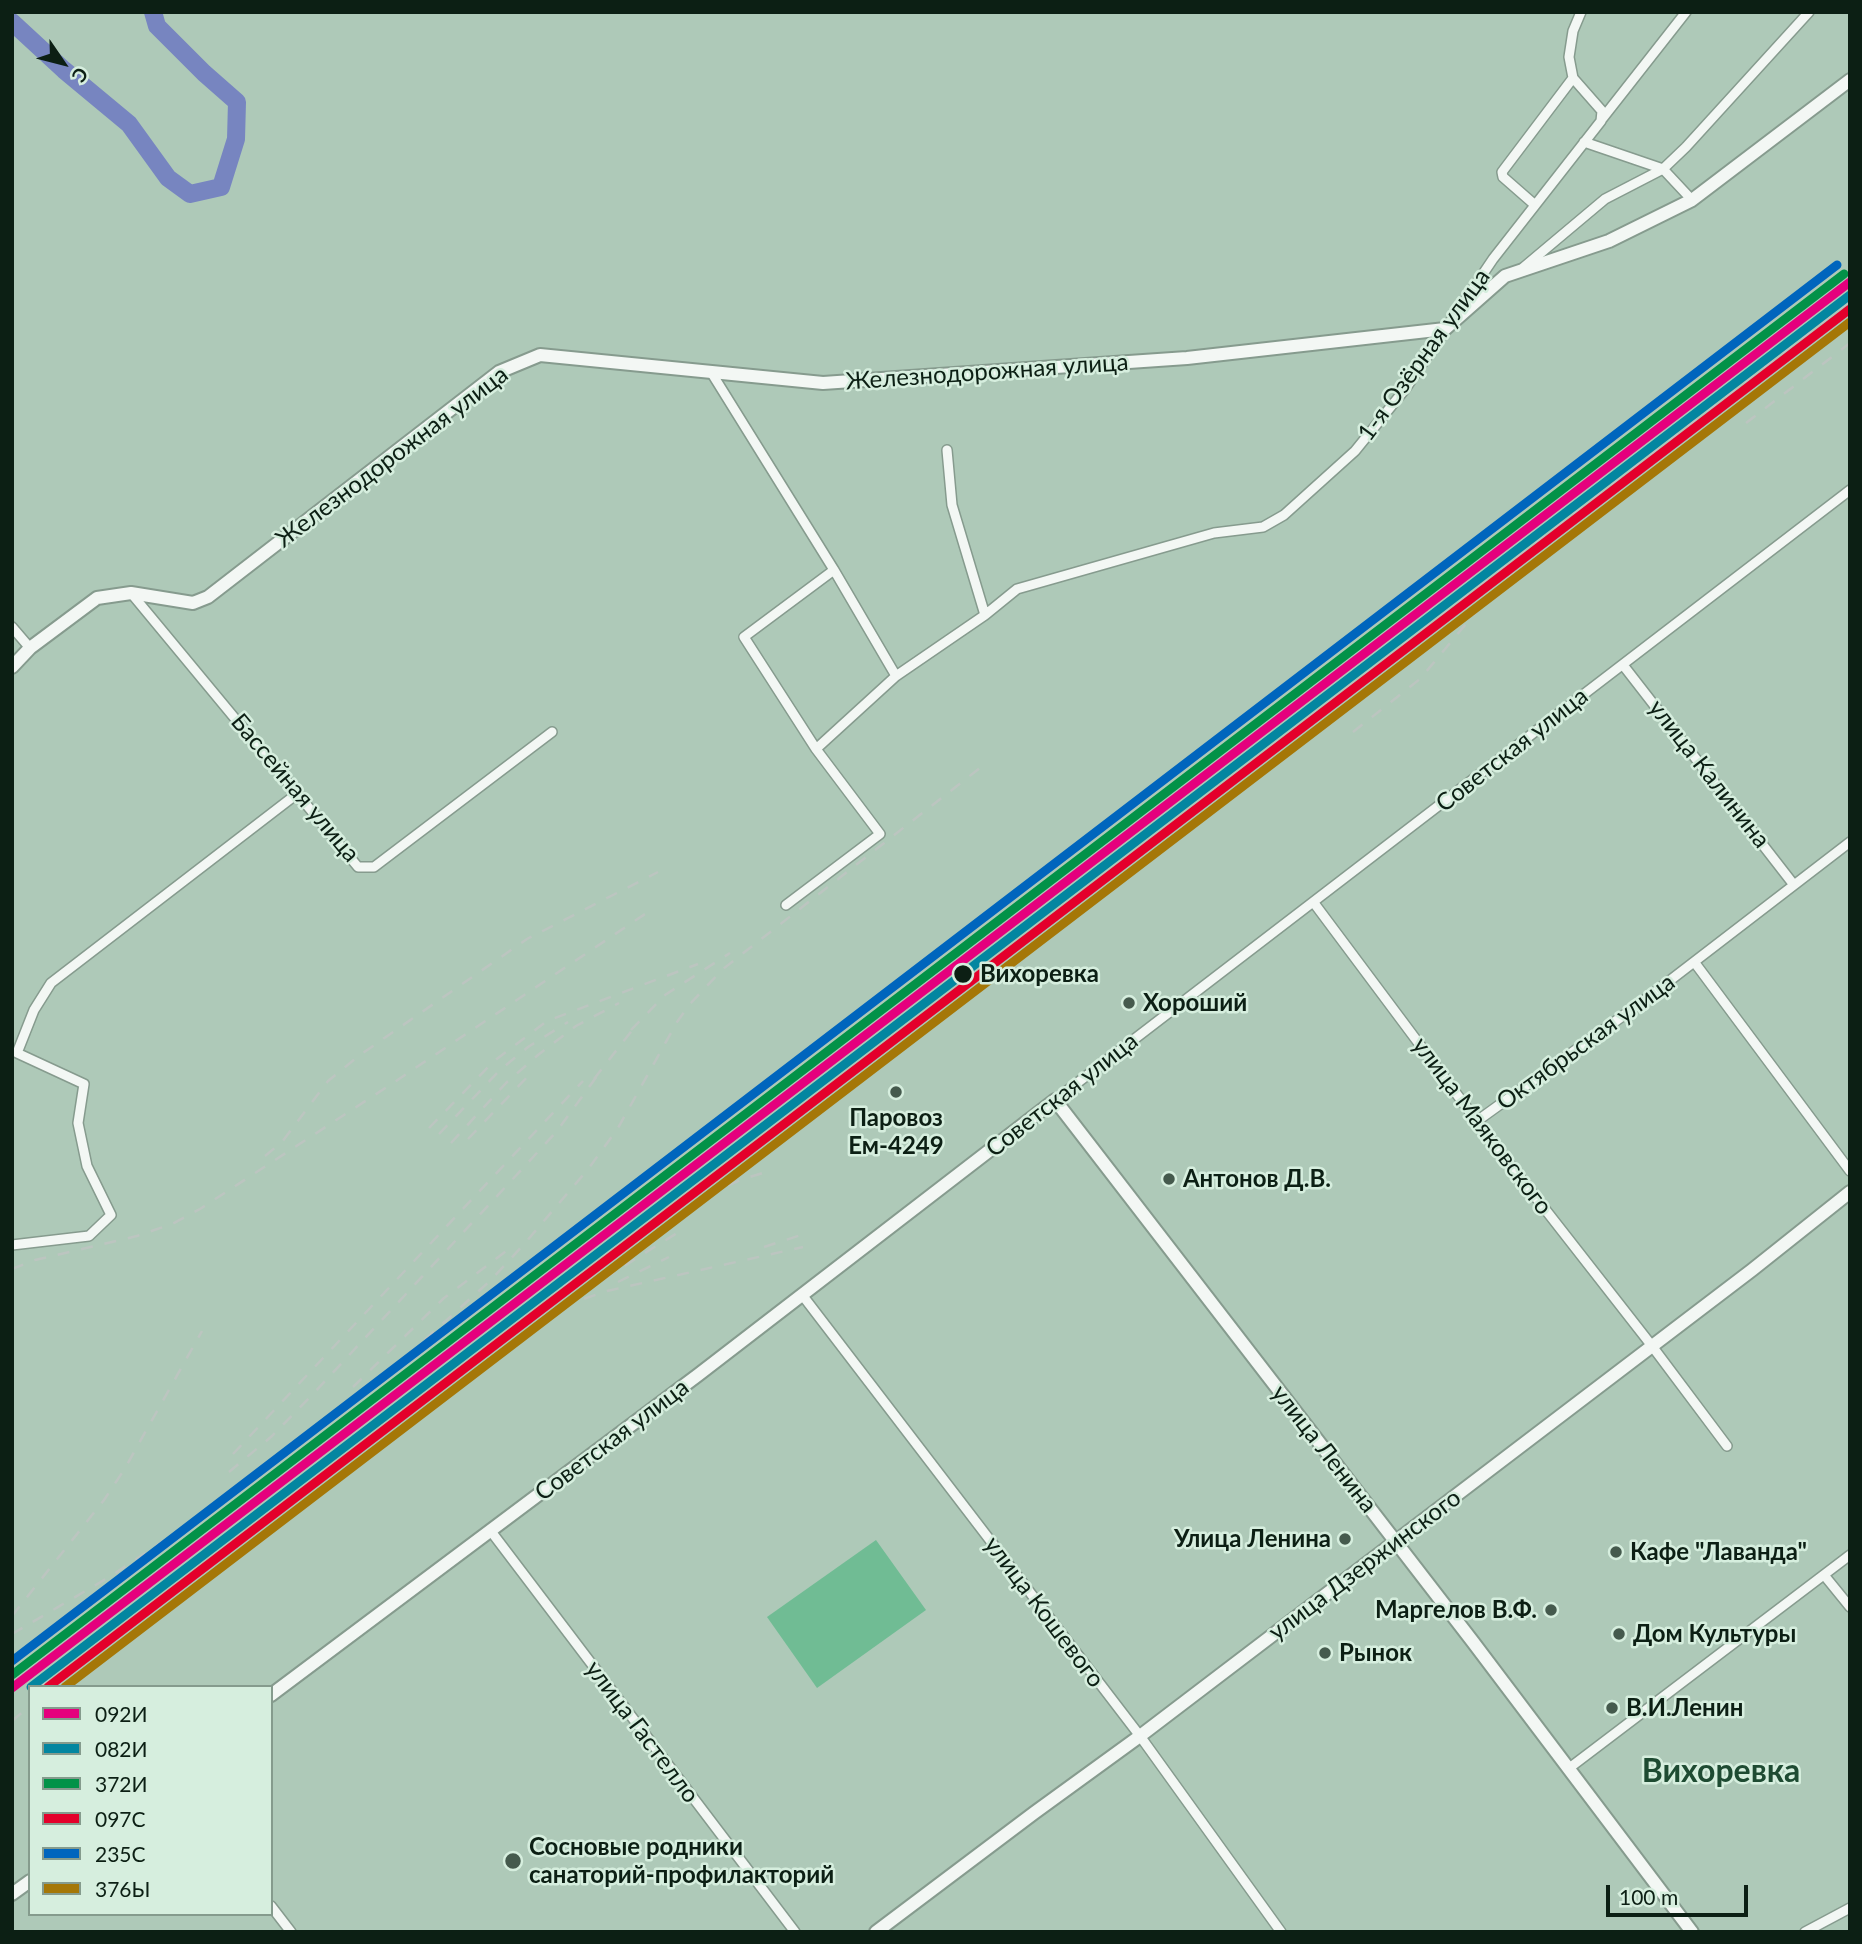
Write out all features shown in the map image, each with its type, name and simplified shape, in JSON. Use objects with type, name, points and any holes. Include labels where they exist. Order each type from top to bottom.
[{"type":"street","points":[[1581,12],[1573,31],[1569,57],[1573,78],[1602,111],[1601,121]]},
{"type":"street","name":"1-я Озёрная улица","points":[[816,750],[896,676],[1017,590],[1214,534],[1263,527],[1284,515],[1356,451],[1406,388],[1493,259],[1686,12]]},
{"type":"street","points":[[1523,269],[1605,199],[1663,169],[1808,12]]},
{"type":"street","points":[[1535,205],[1503,177],[1503,172],[1573,78]]},
{"type":"street","points":[[1445,329],[1505,276],[1609,241],[1692,200],[1850,80]]},
{"type":"street","points":[[1584,142],[1663,169],[1692,200]]},
{"type":"street","name":"Железнодорожная улица","points":[[12,667],[30,649],[97,598],[131,593],[193,603],[208,597],[499,372],[541,355],[823,383],[1186,358],[1445,329]]},
{"type":"street","points":[[711,372],[834,570],[896,676]]},
{"type":"street","points":[[947,450],[952,505],[985,615]]},
{"type":"street","name":"Советская улица","points":[[273,1693],[803,1296],[1850,490]]},
{"type":"street","points":[[786,905],[880,834],[816,750],[744,637],[834,570]]},
{"type":"street","name":"Бассейная улица","points":[[131,593],[358,867],[374,867],[552,732]]},
{"type":"street","points":[[12,627],[30,649]]},
{"type":"street","name":"улица Калинина","points":[[1623,665],[1794,885]]},
{"type":"street","points":[[12,1245],[89,1236],[111,1215],[88,1166],[78,1123],[84,1084],[17,1053],[34,1010],[51,983],[298,793]]},
{"type":"street","name":"Октябрьская улица","points":[[1477,1121],[1695,963],[1850,842]]},
{"type":"street","name":"улица Маяковского","points":[[1314,903],[1477,1121],[1652,1346]]},
{"type":"street","name":"Октябрьская улица","points":[[1695,963],[1850,1171]]},
{"type":"street","name":"улица Ленина","points":[[1055,1100],[1692,1932]]},
{"type":"street","name":"улица Дзержинского","points":[[876,1932],[1396,1542],[1850,1192]]},
{"type":"street","name":"улица Кошевого","points":[[803,1296],[1140,1736],[1281,1932]]},
{"type":"street","points":[[1652,1346],[1727,1446]]},
{"type":"street","name":"улица Гастелло","points":[[490,1530],[795,1932]]},
{"type":"street","points":[[1568,1769],[1850,1555]]},
{"type":"street","points":[[1825,1575],[1850,1607]]},
{"type":"street","points":[[12,1894],[28,1882]]},
{"type":"street","points":[[1805,1932],[1850,1908]]},
{"type":"street","points":[[273,1909],[290,1932]]},
{"type":"green space","points":[[876,1540],[926,1610],[817,1688],[767,1617]]},
{"type":"waterway","name":"Вихоревка","points":[[12,22],[129,124],[168,178],[190,194],[221,187],[236,139],[237,102],[157,26],[153,12]]},
{"type":"railway","points":[[482,1338],[614,1253],[1850,301]]},
{"type":"railway","points":[[1746,423],[1850,343]]},
{"type":"railway","points":[[1353,732],[1420,679],[1486,600],[1518,569]]},
{"type":"railway","points":[[198,1517],[399,1363],[491,1280],[589,1168],[618,1128],[677,1022],[723,969],[985,764]]},
{"type":"railway","points":[[265,1156],[282,1142],[328,1081],[360,1055],[527,939],[658,872]]},
{"type":"railway","points":[[12,1269],[35,1260],[137,1236],[172,1224],[200,1209],[651,910]]},
{"type":"railway","points":[[631,1030],[665,995],[730,953]]},
{"type":"railway","points":[[429,1128],[494,1061],[547,1021],[698,964]]},
{"type":"railway","points":[[451,1143],[506,1083],[538,1055],[576,1026],[619,1003]]},
{"type":"railway","points":[[439,1134],[500,1070],[528,1047],[568,1022]]},
{"type":"railway","points":[[594,1079],[637,1024]]},
{"type":"railway","points":[[229,1472],[272,1436],[313,1394],[524,1167],[557,1131],[600,1072]]},
{"type":"railway","points":[[468,1139],[531,1073]]},
{"type":"railway","points":[[233,1454],[583,1081]]},
{"type":"railway","points":[[686,1208],[706,1195],[766,1172]]},
{"type":"railway","points":[[584,1291],[677,1233]]},
{"type":"railway","points":[[764,1247],[801,1235]]},
{"type":"railway","points":[[353,1387],[444,1298],[513,1246]]},
{"type":"railway","points":[[519,1329],[563,1306],[607,1291],[803,1247]]},
{"type":"railway","points":[[618,1282],[669,1257]]},
{"type":"railway","points":[[57,1685],[425,1402],[524,1322]]},
{"type":"railway","points":[[12,1616],[104,1500],[124,1470],[202,1331]]},
{"type":"railway","points":[[12,1634],[111,1576],[205,1513]]},
{"type":"railway","points":[[42,1685],[61,1670]]},
{"type":"railway","points":[[12,1721],[28,1708]]},
{"type":"transit line","name":"235С","points":[[12,1661],[1837,265]]},
{"type":"transit line","name":"372И","points":[[12,1675],[1844,274]]},
{"type":"transit line","name":"092И","points":[[12,1688],[1850,282]]},
{"type":"transit line","name":"082И","points":[[34,1685],[1850,295]]},
{"type":"transit line","name":"097С","points":[[51,1685],[1850,309]]},
{"type":"transit line","name":"376Ы","points":[[68,1685],[1850,322]]},
{"type":"place","name":"Вихоревка","points":[[963,974]]},
{"type":"place","name":"Хороший","points":[[1129,1003]]},
{"type":"place","name":"Паровоз Ем-4249","points":[[896,1092]]},
{"type":"place","name":"Антонов Д.В.","points":[[1169,1179]]},
{"type":"place","name":"Улица Ленина","points":[[1345,1539]]},
{"type":"place","name":"Кафе \"Лаванда\"","points":[[1616,1552]]},
{"type":"place","name":"Маргелов В.Ф.","points":[[1551,1610]]},
{"type":"place","name":"Дом Культуры","points":[[1619,1634]]},
{"type":"place","name":"Рынок","points":[[1325,1653]]},
{"type":"place","name":"В.И.Ленин","points":[[1612,1708]]},
{"type":"place","name":"Сосновые родники санаторий-профилакторий","points":[[513,1861]]},
{"type":"district","name":"Вихоревка","points":[[1721,1772]]}]
